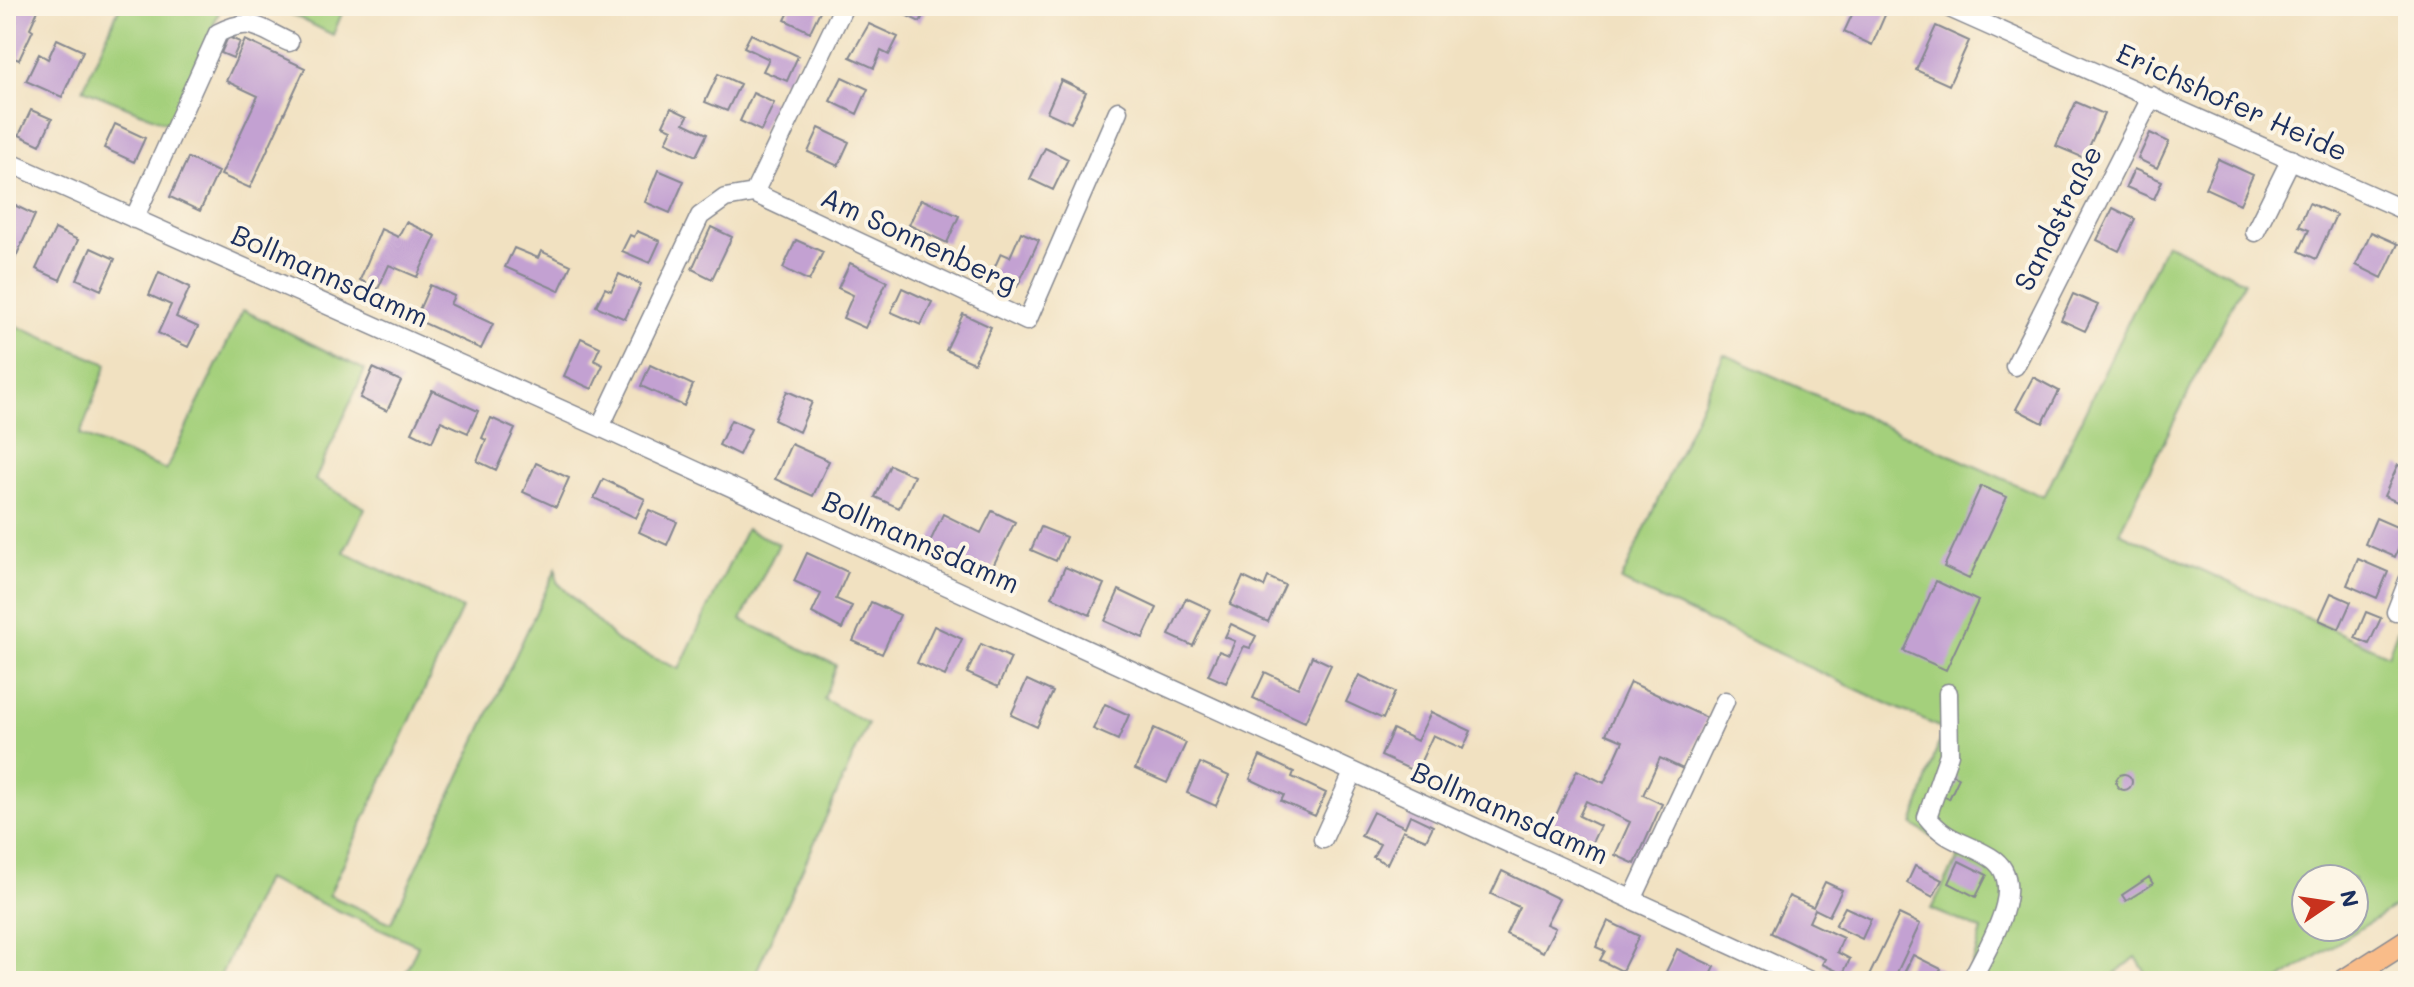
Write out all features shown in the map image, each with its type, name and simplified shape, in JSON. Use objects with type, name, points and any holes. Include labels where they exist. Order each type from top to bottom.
[{"type":"main road","points":[[2353,979],[2408,940]]},
{"type":"street","points":[[600,427],[700,216],[725,198],[754,193],[844,6]]},
{"type":"street","name":"Erichshofer Heide","points":[[1945,6],[2408,212]]},
{"type":"street","points":[[134,219],[218,33],[237,23],[247,23],[289,42]]},
{"type":"street","name":"Sandstraße","points":[[2015,366],[2152,96]]},
{"type":"street","name":"Am Sonnenberg","points":[[754,193],[1027,321],[1118,111]]},
{"type":"street","points":[[2255,232],[2291,159]]},
{"type":"street","name":"Bollmannsdamm","points":[[6,161],[600,427],[1810,981]]},
{"type":"street","points":[[2396,612],[2408,581]]},
{"type":"street","points":[[1948,693],[1949,754],[1927,817],[1939,832],[1992,858],[2004,870],[2009,890],[2004,911],[1971,981]]},
{"type":"street","points":[[1632,900],[1725,701]]},
{"type":"street","points":[[1323,839],[1353,773]]},
{"type":"green space","points":[[120,6],[222,6],[169,124],[83,89]]},
{"type":"green space","points":[[275,6],[345,6],[333,35]]},
{"type":"green space","points":[[2166,243],[2244,281],[2119,532],[2388,655],[2408,603],[2408,898],[2370,922],[2370,863],[2290,863],[2290,943],[2338,943],[2278,981],[2151,981],[2136,957],[2107,981],[1968,981],[1982,930],[1931,909],[1960,854],[1913,825],[1943,729],[1621,581],[1724,354],[2044,497]]},
{"type":"green space","points":[[243,310],[365,370],[315,480],[365,508],[344,552],[462,609],[329,895],[391,923],[556,569],[557,582],[619,643],[679,669],[746,529],[779,544],[741,620],[836,665],[824,699],[868,724],[752,981],[402,981],[418,945],[265,879],[218,981],[6,981],[6,345],[14,325],[107,364],[80,435],[166,470]]},
{"type":"building","points":[[19,6],[40,6],[19,60],[14,58],[6,77],[6,39],[16,22],[12,20]]},
{"type":"building","points":[[792,6],[821,9],[810,32],[785,20]]},
{"type":"building","points":[[886,6],[923,6],[927,8],[920,22]]},
{"type":"building","points":[[1856,6],[1889,6],[1872,45],[1844,32]]},
{"type":"building","points":[[869,24],[898,37],[889,55],[881,51],[874,68],[850,57]]},
{"type":"building","points":[[1936,26],[1969,41],[1949,85],[1916,70]]},
{"type":"building","points":[[751,34],[798,56],[787,81],[763,71],[769,59],[744,47]]},
{"type":"building","points":[[228,37],[240,42],[233,58],[221,53]]},
{"type":"building","points":[[57,39],[83,51],[62,97],[26,81],[39,54],[48,59]]},
{"type":"building","points":[[245,40],[305,68],[250,188],[221,175],[258,96],[226,81]]},
{"type":"building","points":[[718,74],[740,84],[727,111],[705,102]]},
{"type":"building","points":[[842,77],[868,89],[857,114],[830,101]]},
{"type":"building","points":[[1061,80],[1086,92],[1071,123],[1047,112]]},
{"type":"building","points":[[753,93],[774,103],[761,131],[740,121]]},
{"type":"building","points":[[2076,102],[2104,114],[2084,158],[2056,146]]},
{"type":"building","points":[[671,108],[688,116],[684,123],[707,134],[696,156],[666,142],[672,129],[663,125]]},
{"type":"building","points":[[31,110],[52,119],[40,145],[19,135]]},
{"type":"building","points":[[115,124],[145,138],[134,162],[104,148]]},
{"type":"building","points":[[819,128],[849,142],[838,166],[808,152]]},
{"type":"building","points":[[2150,133],[2169,142],[2157,168],[2138,159]]},
{"type":"building","points":[[1045,148],[1068,159],[1053,190],[1030,179]]},
{"type":"building","points":[[188,158],[218,172],[200,211],[170,197]]},
{"type":"building","points":[[2218,159],[2253,175],[2240,204],[2205,188]]},
{"type":"building","points":[[2134,169],[2162,181],[2154,199],[2126,187]]},
{"type":"building","points":[[658,170],[684,181],[670,213],[645,202]]},
{"type":"building","points":[[921,199],[959,216],[947,243],[909,225]]},
{"type":"building","points":[[2309,203],[2336,215],[2316,259],[2299,251],[2309,230],[2299,226]]},
{"type":"building","points":[[12,204],[35,215],[14,261],[6,258],[6,218]]},
{"type":"building","points":[[2113,208],[2135,219],[2119,251],[2097,240]]},
{"type":"building","points":[[406,222],[436,236],[417,277],[389,265],[378,289],[360,280],[381,229],[398,237]]},
{"type":"building","points":[[711,227],[732,237],[712,279],[692,269]]},
{"type":"building","points":[[55,229],[78,240],[60,280],[36,269]]},
{"type":"building","points":[[637,231],[660,241],[650,263],[622,251],[630,235],[634,237]]},
{"type":"building","points":[[1021,232],[1039,240],[1017,287],[991,275],[1001,253],[1010,257]]},
{"type":"building","points":[[2371,232],[2398,244],[2382,278],[2356,265]]},
{"type":"building","points":[[796,240],[823,252],[809,281],[783,268]]},
{"type":"building","points":[[91,248],[115,259],[101,290],[77,279]]},
{"type":"building","points":[[514,248],[538,258],[541,251],[571,265],[559,291],[505,267]]},
{"type":"building","points":[[850,263],[887,281],[865,328],[843,318],[853,295],[838,288]]},
{"type":"building","points":[[159,272],[190,287],[176,317],[198,327],[188,347],[158,333],[171,305],[149,295]]},
{"type":"building","points":[[619,274],[641,284],[625,319],[596,306],[605,288],[611,291]]},
{"type":"building","points":[[430,285],[454,296],[450,304],[493,324],[481,349],[415,319]]},
{"type":"building","points":[[902,288],[932,302],[921,325],[891,312]]},
{"type":"building","points":[[2073,294],[2098,305],[2085,331],[2061,320]]},
{"type":"building","points":[[963,314],[991,327],[974,363],[946,350]]},
{"type":"building","points":[[581,338],[600,347],[594,360],[603,365],[592,389],[564,376]]},
{"type":"building","points":[[650,365],[693,385],[684,406],[641,386]]},
{"type":"building","points":[[373,368],[401,381],[387,411],[360,398]]},
{"type":"building","points":[[2033,377],[2059,391],[2043,423],[2016,409]]},
{"type":"building","points":[[432,390],[478,411],[468,433],[441,421],[432,442],[412,432]]},
{"type":"building","points":[[787,391],[812,402],[799,432],[774,420]]},
{"type":"building","points":[[491,418],[515,429],[496,470],[477,461]]},
{"type":"building","points":[[731,420],[751,429],[739,455],[719,445]]},
{"type":"building","points":[[791,444],[829,461],[813,496],[775,479]]},
{"type":"building","points":[[536,463],[569,478],[556,507],[523,492]]},
{"type":"building","points":[[890,465],[914,476],[899,508],[875,497]]},
{"type":"building","points":[[2398,465],[2408,469],[2408,507],[2384,496]]},
{"type":"building","points":[[603,479],[645,499],[636,518],[594,498]]},
{"type":"building","points":[[1981,486],[2007,497],[1969,579],[1944,567]]},
{"type":"building","points":[[649,510],[677,522],[667,545],[639,532]]},
{"type":"building","points":[[992,511],[1015,522],[989,574],[929,544],[943,514],[981,533]]},
{"type":"building","points":[[2376,518],[2406,531],[2395,557],[2365,544]]},
{"type":"building","points":[[1041,527],[1066,537],[1056,561],[1031,550]]},
{"type":"building","points":[[807,553],[848,572],[836,599],[852,606],[842,629],[812,613],[821,594],[794,581]]},
{"type":"building","points":[[2358,559],[2388,572],[2377,598],[2347,585]]},
{"type":"building","points":[[1065,567],[1104,584],[1090,615],[1052,597]]},
{"type":"building","points":[[1243,577],[1264,587],[1268,577],[1285,585],[1268,622],[1230,605]]},
{"type":"building","points":[[1936,581],[1978,601],[1946,670],[1904,651]]},
{"type":"building","points":[[1119,590],[1157,608],[1143,638],[1105,621]]},
{"type":"building","points":[[2331,593],[2351,602],[2339,629],[2319,620]]},
{"type":"building","points":[[1186,598],[1210,609],[1193,646],[1169,635]]},
{"type":"building","points":[[871,602],[900,615],[882,654],[853,641]]},
{"type":"building","points":[[2366,612],[2381,618],[2369,644],[2355,638]]},
{"type":"building","points":[[1231,624],[1256,636],[1250,648],[1244,646],[1226,683],[1208,675],[1219,651],[1229,655],[1235,641],[1225,637]]},
{"type":"building","points":[[934,626],[962,639],[945,676],[917,663]]},
{"type":"building","points":[[981,644],[1011,658],[998,687],[967,673]]},
{"type":"building","points":[[1312,656],[1331,665],[1305,722],[1253,698],[1265,672],[1298,688]]},
{"type":"building","points":[[1359,675],[1395,692],[1383,719],[1346,702]]},
{"type":"building","points":[[1027,680],[1053,692],[1037,727],[1011,715]]},
{"type":"building","points":[[1630,682],[1707,718],[1683,769],[1660,758],[1643,795],[1662,804],[1635,864],[1615,855],[1630,822],[1586,801],[1579,816],[1600,826],[1589,849],[1549,830],[1577,770],[1604,783],[1623,741],[1606,734]]},
{"type":"building","points":[[1105,704],[1129,715],[1118,740],[1093,729]]},
{"type":"building","points":[[1431,712],[1471,731],[1463,749],[1433,735],[1416,772],[1381,756],[1393,729],[1417,741]]},
{"type":"building","points":[[1154,728],[1186,743],[1167,783],[1135,769]]},
{"type":"building","points":[[1260,756],[1294,772],[1292,777],[1326,793],[1315,816],[1281,801],[1284,795],[1250,779]]},
{"type":"building","points":[[1200,763],[1229,776],[1216,806],[1187,793]]},
{"type":"building","points":[[1950,773],[1959,778],[1949,799],[1940,794]]},
{"type":"building","points":[[2121,774],[2127,774],[2132,782],[2130,788],[2121,790],[2116,785],[2116,779]]},
{"type":"building","points":[[1373,812],[1405,827],[1410,815],[1433,826],[1426,840],[1403,830],[1387,864],[1373,857],[1380,844],[1361,836]]},
{"type":"building","points":[[1959,861],[1987,875],[1976,897],[1949,883]]},
{"type":"building","points":[[1915,866],[1942,880],[1933,897],[1907,883]]},
{"type":"building","points":[[1502,871],[1559,899],[1546,924],[1555,928],[1543,952],[1506,934],[1519,907],[1491,894]]},
{"type":"building","points":[[2149,877],[2153,884],[2126,901],[2122,895]]},
{"type":"building","points":[[1825,882],[1842,890],[1829,916],[1815,909],[1809,922],[1843,938],[1837,952],[1850,959],[1843,974],[1822,964],[1825,959],[1771,933],[1789,896],[1813,907]]},
{"type":"building","points":[[1845,907],[1871,919],[1862,939],[1835,926]]},
{"type":"building","points":[[1899,914],[1920,924],[1893,981],[1874,981],[1868,978]]},
{"type":"building","points":[[1608,921],[1639,936],[1622,971],[1600,960],[1605,951],[1596,947]]},
{"type":"building","points":[[1677,949],[1715,967],[1708,981],[1669,981],[1663,978]]},
{"type":"building","points":[[1913,955],[1941,969],[1935,981],[1900,981]]}]
